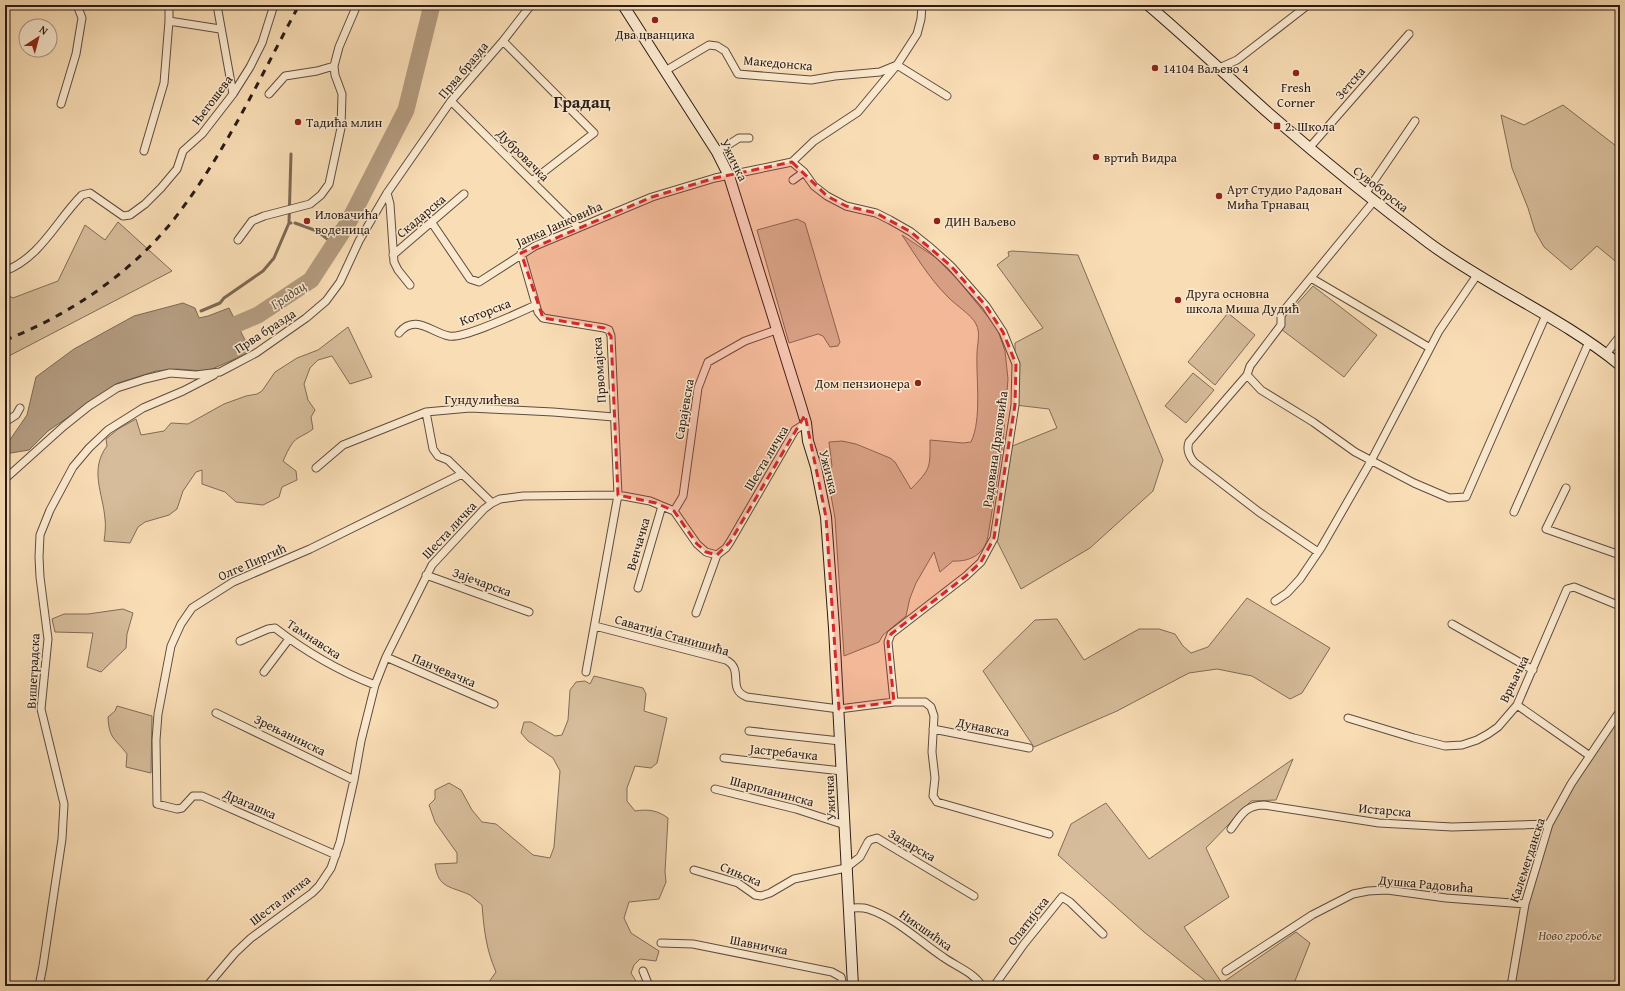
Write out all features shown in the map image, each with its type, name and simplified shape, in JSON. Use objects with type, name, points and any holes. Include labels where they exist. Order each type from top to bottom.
[{"type":"main road","name":"Ужичка","points":[[623,5],[717,152],[729,176],[806,423],[808,441],[816,467],[826,517],[839,709],[853,986]]},
{"type":"main road","name":"Сувоборска","points":[[1148,5],[1266,110],[1374,201],[1431,244],[1477,275],[1589,342],[1620,365]]},
{"type":"street","points":[[61,104],[76,54],[82,18],[77,5]]},
{"type":"street","points":[[144,151],[164,83],[169,5]]},
{"type":"street","points":[[216,5],[233,94]]},
{"type":"street","name":"Његошева","points":[[5,271],[15,267],[32,255],[82,195],[90,193],[123,216],[130,215],[145,204],[161,188],[176,169],[183,151],[202,134],[233,94],[250,67],[262,42],[274,5]]},
{"type":"street","points":[[238,240],[252,221],[310,204],[321,195],[329,184],[341,128],[342,108],[342,94],[335,75],[334,66],[339,46],[356,5]]},
{"type":"street","name":"Прва бразда","points":[[5,479],[64,426],[89,406],[118,388],[170,373],[196,375],[220,372],[256,353],[306,318],[326,301],[340,282],[359,240],[387,193],[450,101],[503,41],[532,5]]},
{"type":"street","points":[[792,162],[814,141],[858,112],[897,65],[920,27],[922,5]]},
{"type":"street","points":[[1219,68],[1237,60],[1308,5]]},
{"type":"street","points":[[169,21],[220,29]]},
{"type":"street","name":"Зетска","points":[[1310,147],[1409,34]]},
{"type":"street","points":[[503,41],[594,133],[532,180]]},
{"type":"street","name":"Македонска","points":[[665,71],[709,45],[717,46],[726,51],[738,74],[747,75],[811,80],[834,76],[880,72],[897,65]]},
{"type":"street","points":[[897,65],[947,96]]},
{"type":"street","points":[[269,94],[285,76],[317,71],[334,66]]},
{"type":"street","name":"Дубровачка","points":[[450,101],[532,180],[578,227]]},
{"type":"street","points":[[1365,194],[1415,121]]},
{"type":"street","points":[[717,152],[739,138],[750,138]]},
{"type":"street","name":"Радована Драговића","points":[[792,162],[804,172],[814,186],[827,196],[846,206],[876,213],[911,232],[929,246],[951,266],[986,306],[1003,332],[1016,364],[1015,405],[994,538],[981,562],[966,576],[891,634],[888,642],[894,702]]},
{"type":"street","name":"Јанка Јанковића","points":[[432,223],[470,279],[479,282],[521,253],[535,246],[652,197],[715,178],[792,162]]},
{"type":"street","points":[[793,180],[804,172]]},
{"type":"street","points":[[387,193],[390,204],[393,255],[398,270],[410,285]]},
{"type":"street","name":"Скадарска","points":[[393,255],[464,194]]},
{"type":"street","points":[[1318,552],[1259,512],[1194,462],[1190,457],[1188,446],[1189,442],[1247,374],[1250,366],[1281,325],[1281,314],[1374,201]]},
{"type":"street","name":"Првомајска","points":[[521,253],[538,312],[543,318],[547,320],[609,330],[611,336],[618,495]]},
{"type":"street","points":[[1275,602],[1287,593],[1300,579],[1318,552],[1371,461],[1430,348],[1477,275]]},
{"type":"street","points":[[1311,278],[1430,348]]},
{"type":"street","name":"Которска","points":[[398,333],[403,328],[417,324],[449,336],[466,334],[536,305]]},
{"type":"street","points":[[1247,374],[1261,390],[1313,422],[1371,461],[1414,483],[1449,498],[1466,497],[1546,315]]},
{"type":"street","name":"Сарајевска","points":[[674,511],[683,496],[698,388],[708,362],[745,341],[776,330]]},
{"type":"street","points":[[1606,354],[1620,336]]},
{"type":"street","points":[[1514,512],[1589,342]]},
{"type":"street","name":"Вишеградска","points":[[39,986],[62,839],[64,804],[41,709],[48,639],[40,577],[40,535],[50,510],[73,467],[89,448],[108,430],[143,408],[183,391],[220,372]]},
{"type":"street","points":[[5,422],[16,415],[20,408]]},
{"type":"street","name":"Гундулићева","points":[[316,468],[343,445],[426,412],[470,408],[614,417]]},
{"type":"street","points":[[426,412],[433,449],[438,456],[448,460],[492,503]]},
{"type":"street","name":"Шеста личка","points":[[717,555],[726,548],[730,542],[796,430],[806,423]]},
{"type":"street","name":"Олге Пиргић","points":[[157,804],[156,740],[158,714],[171,646],[181,624],[192,608],[232,582],[310,549],[462,474]]},
{"type":"street","points":[[1566,488],[1546,529],[1620,554]]},
{"type":"street","name":"Шеста личка","points":[[207,986],[235,953],[251,938],[312,893],[331,868],[345,823],[361,741],[375,685],[386,657],[426,575],[439,555],[492,503],[500,499],[523,496],[618,495],[656,502],[674,511]]},
{"type":"street","name":"Саватија Станишића","points":[[586,672],[618,495]]},
{"type":"street","name":"Венчачка","points":[[638,588],[662,506]]},
{"type":"street","points":[[674,511],[697,544],[706,552],[717,555],[696,613]]},
{"type":"street","name":"Зајечарска","points":[[426,575],[529,612]]},
{"type":"street","name":"Врњачка","points":[[1348,718],[1430,743],[1453,746],[1477,740],[1498,728],[1517,705],[1567,589],[1574,587],[1620,606]]},
{"type":"street","points":[[1452,624],[1533,670]]},
{"type":"street","name":"Саватија Станишића","points":[[595,626],[720,659],[730,663],[736,671],[737,690],[747,697],[839,709]]},
{"type":"street","name":"Тамнавска","points":[[240,641],[271,628],[275,628],[289,639],[335,668],[375,685]]},
{"type":"street","points":[[264,672],[289,639]]},
{"type":"street","name":"Панчевачка","points":[[386,657],[494,704]]},
{"type":"street","points":[[839,709],[894,702],[921,702],[929,704],[934,716],[932,752],[935,778],[932,796],[937,802],[1049,834]]},
{"type":"street","points":[[1517,705],[1590,756]]},
{"type":"street","name":"Калемегданска","points":[[1511,986],[1524,904],[1549,824],[1571,784],[1620,711]]},
{"type":"street","name":"Зрењанинска","points":[[216,713],[354,780]]},
{"type":"street","name":"Дунавска","points":[[933,729],[1029,748]]},
{"type":"street","points":[[749,731],[840,741]]},
{"type":"street","name":"Јастребачка","points":[[724,758],[842,770]]},
{"type":"street","name":"Шарпланинска","points":[[715,789],[796,809],[845,825]]},
{"type":"street","name":"Драгашка","points":[[157,804],[177,809],[182,808],[192,796],[202,796],[336,855]]},
{"type":"street","name":"Истарска","points":[[1231,829],[1244,812],[1255,805],[1264,805],[1379,823],[1452,827],[1549,824]]},
{"type":"street","name":"Задарска","points":[[846,868],[860,857],[870,840],[877,838],[974,896]]},
{"type":"street","name":"Сињска","points":[[694,870],[738,883],[755,895],[761,896],[770,893],[794,879],[846,868]]},
{"type":"street","name":"Душка Радовића","points":[[1226,970],[1312,916],[1353,894],[1368,891],[1387,890],[1446,898],[1524,904]]},
{"type":"street","name":"Опатијска","points":[[994,986],[1024,944],[1062,897],[1070,902],[1103,934]]},
{"type":"street","name":"Никшићка","points":[[850,908],[866,908],[882,915],[948,960],[969,972],[982,986]]},
{"type":"street","name":"Шавничка","points":[[661,943],[693,944],[832,972],[841,977],[843,986]]},
{"type":"street","points":[[643,972],[649,986]]},
{"type":"highlighted area","points":[[792,162],[827,196],[846,206],[876,213],[911,232],[951,266],[986,306],[1003,332],[1016,364],[1015,405],[994,538],[981,562],[966,576],[891,634],[888,642],[894,702],[839,709],[826,517],[805,415],[730,542],[717,555],[706,552],[697,544],[674,511],[656,503],[618,495],[611,336],[604,328],[543,318],[521,253],[652,197],[715,178]]},
{"type":"green space","points":[[1563,105],[1620,149],[1620,265],[1597,246],[1571,270],[1544,247],[1535,231],[1528,208],[1512,168],[1501,115],[1524,125]]},
{"type":"green space","points":[[797,219],[805,223],[840,342],[838,346],[830,347],[823,336],[818,334],[789,343],[757,230]]},
{"type":"green space","points":[[118,222],[172,271],[5,358],[5,294],[13,298],[58,281],[85,225],[105,240]]},
{"type":"green space","points":[[902,235],[935,257],[958,280],[997,328],[1005,351],[1008,379],[1003,442],[988,536],[984,548],[976,556],[965,560],[953,561],[940,572],[934,552],[916,583],[910,598],[906,616],[883,635],[879,642],[844,656],[835,518],[827,473],[832,466],[829,442],[842,441],[856,444],[890,458],[895,462],[911,489],[928,468],[930,457],[930,440],[963,443],[971,442],[976,422],[978,399],[977,354],[979,335],[976,324],[974,320],[950,299],[934,282]]},
{"type":"green space","points":[[1008,252],[1078,255],[1163,460],[1153,491],[1090,548],[1021,589],[996,539],[1010,447],[1057,428],[1049,409],[1015,405],[1015,343],[1043,328],[997,265],[1009,256]]},
{"type":"green space","points":[[1313,286],[1377,335],[1344,377],[1277,326]]},
{"type":"green space","points":[[1228,313],[1255,335],[1215,385],[1188,362]]},
{"type":"green space","points":[[348,327],[372,377],[350,384],[332,356],[318,360],[310,368],[304,384],[308,400],[315,410],[311,417],[313,429],[291,445],[283,461],[296,471],[297,480],[282,487],[279,497],[263,505],[236,502],[225,492],[202,484],[202,470],[196,472],[183,491],[177,509],[169,515],[145,522],[138,527],[130,543],[104,541],[104,509],[98,482],[98,473],[102,455],[107,446],[106,439],[118,429],[136,419],[141,435],[164,431],[171,423],[188,424],[224,404],[246,396],[257,394],[262,391],[275,372],[297,358],[318,350]]},
{"type":"green space","points":[[1193,373],[1214,390],[1186,423],[1165,406]]},
{"type":"green space","points":[[1247,598],[1330,648],[1302,693],[1290,699],[1252,676],[1217,669],[1189,673],[1117,711],[1034,747],[983,671],[1035,620],[1057,619],[1084,660],[1139,629],[1159,629],[1175,634],[1183,646],[1191,653],[1208,647]]},
{"type":"green space","points":[[123,609],[133,613],[127,634],[126,648],[101,672],[87,667],[93,633],[55,632],[52,619],[64,614],[88,614]]},
{"type":"green space","points":[[594,676],[643,688],[646,694],[644,711],[667,718],[657,763],[651,768],[635,766],[627,788],[627,801],[635,811],[652,811],[660,813],[668,818],[665,872],[666,882],[659,899],[629,902],[624,918],[631,933],[659,951],[656,961],[640,959],[634,965],[631,973],[639,986],[486,986],[496,972],[486,939],[482,905],[470,895],[446,886],[439,878],[435,864],[457,863],[457,853],[435,822],[429,805],[435,799],[435,790],[449,783],[461,790],[472,810],[482,822],[496,824],[533,855],[550,858],[554,847],[560,771],[553,758],[528,741],[521,733],[524,722],[531,722],[555,736],[562,735],[568,720],[570,690],[576,682],[585,681],[590,684]]},
{"type":"green space","points":[[117,706],[152,716],[151,773],[126,767],[127,754],[113,738],[109,724],[108,717],[115,711]]},
{"type":"green space","name":"Ново гробље","points":[[1620,711],[1620,986],[1511,986],[1525,904],[1549,824]]},
{"type":"green space","points":[[1293,759],[1276,800],[1251,801],[1206,848],[1229,897],[1184,927],[1222,983],[1296,932],[1310,943],[1293,986],[1212,986],[1144,932],[1058,855],[1071,824],[1106,803],[1149,859]]},
{"type":"shaded area","points":[[183,303],[195,308],[199,318],[229,308],[251,352],[212,369],[202,371],[178,369],[156,371],[118,383],[48,431],[29,450],[5,454],[5,447],[27,415],[36,377],[74,349],[134,316]]},
{"type":"waterway","name":"Градац","points":[[216,333],[258,315],[311,280],[348,223],[406,110],[432,5]]},
{"type":"waterway","points":[[289,223],[291,154]]},
{"type":"waterway","points":[[201,311],[220,303],[224,298],[263,271],[274,258],[289,223],[291,223]]},
{"type":"waterway","points":[[295,223],[317,231],[334,244]]},
{"type":"railway","points":[[5,340],[30,330],[79,303],[124,270],[164,231],[198,186],[229,136],[299,5]]},
{"type":"place","name":"Два цванцика","points":[[655,20]]},
{"type":"place","name":"14104 Ваљево 4","points":[[1155,68]]},
{"type":"place","name":"Fresh Corner","points":[[1296,73]]},
{"type":"place","name":"Тадића млин","points":[[298,122]]},
{"type":"place","name":"2. Школа","points":[[1277,126]]},
{"type":"place","name":"вртић Видра","points":[[1096,157]]},
{"type":"place","name":"Арт Студио Радован Мића Трнавац","points":[[1219,196]]},
{"type":"place","name":"Иловачића воденица","points":[[307,221]]},
{"type":"place","name":"ДИН Ваљево","points":[[937,221]]},
{"type":"place","name":"Друга основна школа Миша Дудић","points":[[1178,300]]},
{"type":"place","name":"Дом пензионера","points":[[918,383]]},
{"type":"district","name":"Градац","points":[[582,101]]}]
